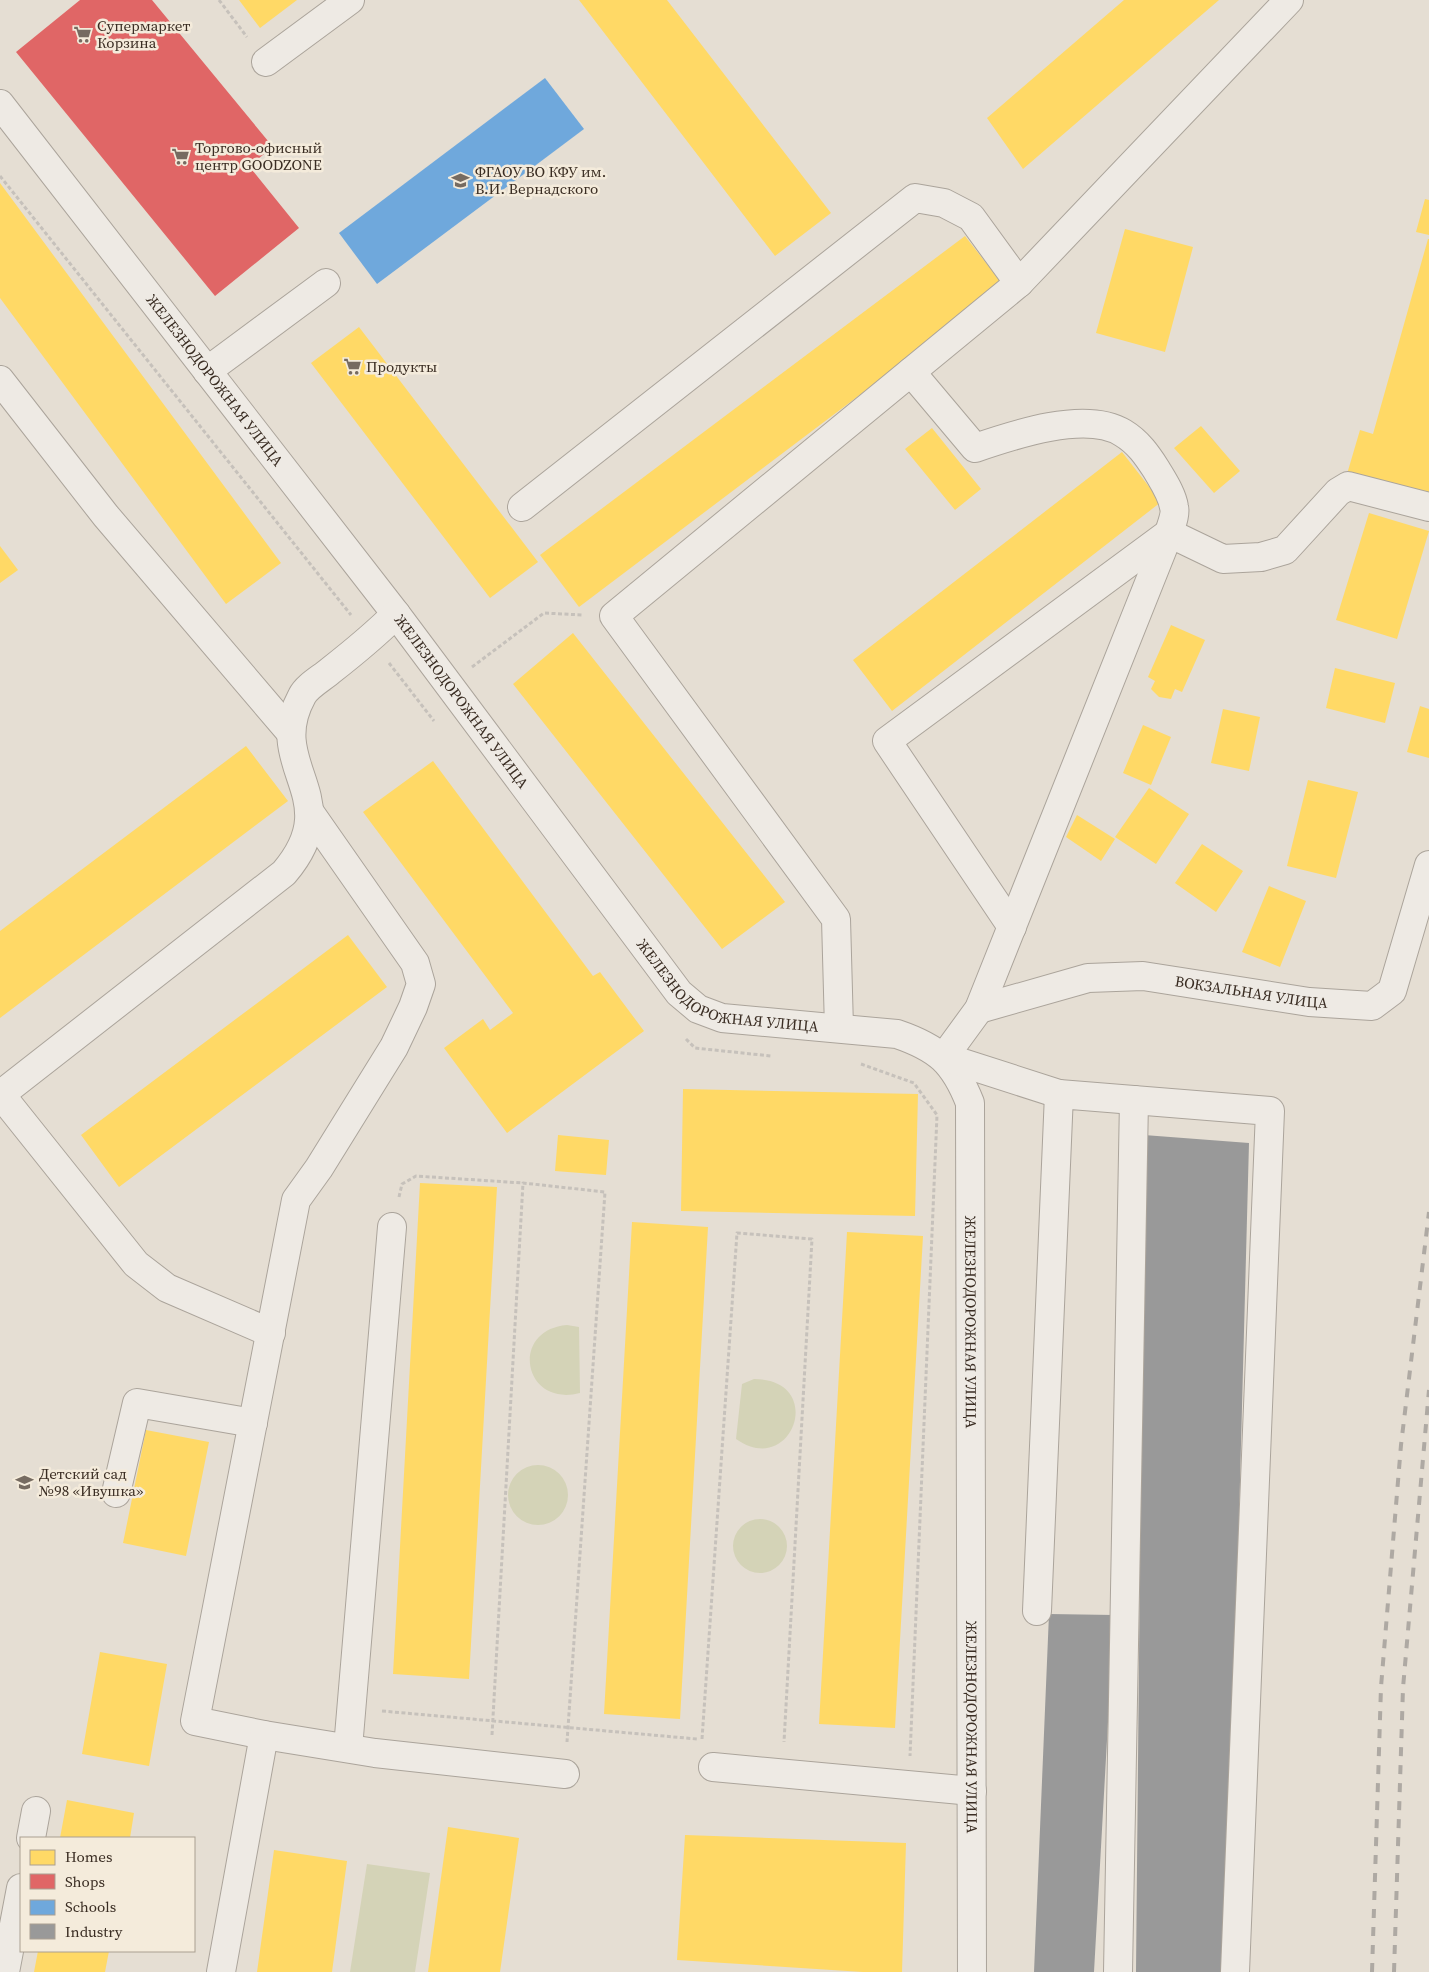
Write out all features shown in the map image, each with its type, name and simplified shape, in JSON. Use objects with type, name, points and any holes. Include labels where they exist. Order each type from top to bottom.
[{"type":"street","points":[[266,62],[350,0]]},
{"type":"street","points":[[839,1028],[836,919],[614,616],[1019,283],[1289,0]]},
{"type":"street","name":"ЖЕЛЕЗНОДОРОЖНАЯ УЛИЦА","points":[[0,104],[396,614],[447,685],[679,993],[698,1009],[722,1018],[896,1034],[922,1042],[944,1057],[961,1078],[970,1103],[972,1972]]},
{"type":"street","points":[[522,507],[915,198],[944,203],[971,216],[1019,283]]},
{"type":"street","points":[[207,371],[326,283]]},
{"type":"street","points":[[911,372],[975,448],[1020,432],[1056,426],[1097,424],[1122,432],[1140,446],[1165,485],[1175,508],[1169,533],[979,1009],[944,1057],[1059,1094],[1270,1111],[1236,1972]]},
{"type":"street","points":[[0,380],[106,516],[291,733]]},
{"type":"street","points":[[1169,533],[1223,559],[1261,557],[1286,550],[1338,492],[1348,486],[1429,507]]},
{"type":"street","points":[[1012,927],[886,741],[1169,533]]},
{"type":"street","points":[[271,1334],[167,1288],[136,1264],[0,1095],[284,873],[298,856],[308,836],[311,814],[308,792],[290,746],[292,719],[302,694],[370,639],[396,614]]},
{"type":"street","points":[[311,814],[415,963],[421,984],[413,1007],[394,1047],[319,1168],[296,1200],[195,1721],[264,1735],[348,1748],[565,1774]]},
{"type":"street","name":"ВОКЗАЛЬНАЯ УЛИЦА","points":[[979,1009],[1088,978],[1143,976],[1309,1002],[1372,1006],[1392,991],[1429,865]]},
{"type":"street","points":[[1037,1611],[1059,1094]]},
{"type":"street","points":[[1118,1972],[1134,1100]]},
{"type":"street","points":[[348,1748],[392,1227]]},
{"type":"street","points":[[116,1494],[136,1403],[253,1423]]},
{"type":"street","points":[[222,1972],[264,1735]]},
{"type":"street","points":[[713,1767],[972,1791]]},
{"type":"street","points":[[30,1837],[36,1811]]},
{"type":"street","points":[[5,1972],[20,1893]]},
{"type":"path","points":[[218,0],[266,62]]},
{"type":"path","points":[[0,176],[370,639]]},
{"type":"path","points":[[447,685],[544,613],[614,616]]},
{"type":"path","points":[[683,1036],[695,1048],[774,1056]]},
{"type":"path","points":[[860,1063],[914,1083],[937,1115],[910,1759],[918,1759]]},
{"type":"path","points":[[392,1227],[402,1184],[416,1176],[523,1183],[605,1192],[565,1774]]},
{"type":"path","points":[[490,1766],[523,1183]]},
{"type":"path","points":[[702,1740],[737,1233],[812,1239],[784,1746]]},
{"type":"path","points":[[351,1709],[711,1740]]},
{"type":"green space","points":[[567,1325],[579,1327],[580,1393],[561,1395],[546,1389],[536,1379],[530,1366],[531,1353],[537,1340],[549,1330]]},
{"type":"green space","points":[[754,1379],[777,1383],[790,1394],[795,1409],[794,1424],[786,1438],[773,1446],[756,1448],[736,1439],[742,1384]]},
{"type":"green space","points":[[538,1465],[555,1470],[563,1478],[568,1495],[563,1512],[555,1520],[538,1525],[521,1520],[513,1512],[508,1495],[513,1478],[521,1470]]},
{"type":"green space","points":[[760,1519],[770,1521],[779,1527],[785,1536],[787,1546],[785,1556],[779,1565],[770,1571],[760,1573],[750,1571],[741,1565],[735,1556],[733,1546],[735,1536],[741,1527],[750,1521]]},
{"type":"green space","points":[[367,1864],[430,1873],[415,1972],[350,1972]]},
{"type":"building: Homes","points":[[239,0],[297,0],[260,28]]},
{"type":"building: Homes","points":[[579,0],[667,0],[831,213],[775,256]]},
{"type":"building: Homes","points":[[1124,0],[1219,0],[1023,169],[987,118]]},
{"type":"building: Homes","points":[[0,183],[281,563],[226,604],[0,298]]},
{"type":"building: Homes","points":[[1425,199],[1429,200],[1429,235],[1416,232]]},
{"type":"building: Homes","points":[[1125,229],[1193,247],[1165,352],[1096,333]]},
{"type":"building: Homes","points":[[965,236],[1004,286],[579,607],[540,555]]},
{"type":"building: Homes","points":[[1428,239],[1429,497],[1347,474],[1360,430],[1373,434]]},
{"type":"building: Homes","points":[[359,327],[538,562],[490,598],[311,363]]},
{"type":"building: Homes","points":[[1201,426],[1240,471],[1214,493],[1174,448]]},
{"type":"building: Homes","points":[[932,428],[981,489],[955,510],[905,449]]},
{"type":"building: Homes","points":[[1122,452],[1161,502],[892,711],[853,660]]},
{"type":"building: Homes","points":[[1369,513],[1429,531],[1397,639],[1336,620]]},
{"type":"building: Homes","points":[[0,546],[18,570],[0,583]]},
{"type":"building: Homes","points":[[1171,625],[1205,640],[1182,692],[1175,689],[1171,699],[1159,697],[1151,689],[1155,681],[1148,677]]},
{"type":"building: Homes","points":[[573,633],[785,902],[722,949],[513,684]]},
{"type":"building: Homes","points":[[1335,668],[1395,683],[1385,723],[1326,708]]},
{"type":"building: Homes","points":[[1420,706],[1429,709],[1429,758],[1407,752]]},
{"type":"building: Homes","points":[[1223,709],[1260,717],[1249,771],[1211,763]]},
{"type":"building: Homes","points":[[1143,725],[1171,737],[1151,785],[1123,773]]},
{"type":"building: Homes","points":[[246,746],[288,801],[0,1018],[0,931]]},
{"type":"building: Homes","points":[[433,761],[593,976],[600,972],[644,1031],[507,1133],[444,1048],[483,1019],[490,1030],[513,1013],[363,812]]},
{"type":"building: Homes","points":[[1308,780],[1358,792],[1336,878],[1287,866]]},
{"type":"building: Homes","points":[[1149,788],[1189,814],[1156,864],[1115,837]]},
{"type":"building: Homes","points":[[1077,815],[1115,839],[1101,861],[1066,837]]},
{"type":"building: Homes","points":[[1202,844],[1243,871],[1216,912],[1175,883]]},
{"type":"building: Homes","points":[[1269,886],[1306,901],[1280,967],[1242,952]]},
{"type":"building: Homes","points":[[348,935],[387,987],[119,1187],[81,1135]]},
{"type":"building: Homes","points":[[683,1089],[918,1094],[915,1216],[681,1211]]},
{"type":"building: Homes","points":[[558,1135],[609,1140],[606,1175],[555,1171]]},
{"type":"building: Homes","points":[[420,1183],[497,1187],[469,1679],[393,1674]]},
{"type":"building: Homes","points":[[632,1222],[708,1227],[680,1719],[604,1714]]},
{"type":"building: Homes","points":[[847,1232],[923,1236],[895,1728],[819,1724]]},
{"type":"building: Homes","points":[[146,1430],[209,1442],[186,1556],[123,1543]]},
{"type":"building: Homes","points":[[100,1652],[167,1664],[149,1766],[82,1754]]},
{"type":"building: Homes","points":[[67,1800],[134,1813],[130,1837],[60,1837]]},
{"type":"building: Homes","points":[[448,1827],[519,1838],[500,1972],[428,1972]]},
{"type":"building: Homes","points":[[685,1835],[906,1843],[902,1972],[863,1972],[677,1960]]},
{"type":"building: Homes","points":[[274,1850],[347,1861],[332,1972],[257,1972]]},
{"type":"building: Homes","points":[[38,1952],[109,1952],[105,1972],[34,1972]]},
{"type":"building: Shops","name":"Торгово-офисный центр GOODZONE","points":[[80,0],[152,0],[273,147],[249,166],[299,228],[215,296],[16,52]]},
{"type":"building: Schools","name":"ФГАОУ ВО КФУ им. В.И. Вернадского","points":[[545,78],[584,129],[377,284],[339,233]]},
{"type":"building: Industry","points":[[1144,1135],[1249,1143],[1227,1972],[1136,1972]]},
{"type":"building: Industry","points":[[1049,1614],[1114,1615],[1094,1972],[1034,1972]]},
{"type":"railway","points":[[1372,1972],[1381,1687],[1401,1445],[1429,1212]]},
{"type":"railway","points":[[1394,1972],[1403,1688],[1429,1390]]},
{"type":"place","name":"Супермаркет Корзина","points":[[83,35]]},
{"type":"place","name":"Торгово-офисный центр GOODZONE","points":[[181,157]]},
{"type":"place","name":"ФГАОУ ВО КФУ им. В.И. Вернадского","points":[[461,181]]},
{"type":"place","name":"Продукты","points":[[352,367]]},
{"type":"place","name":"Детский сад №98 «Ивушка»","points":[[25,1483]]}]
